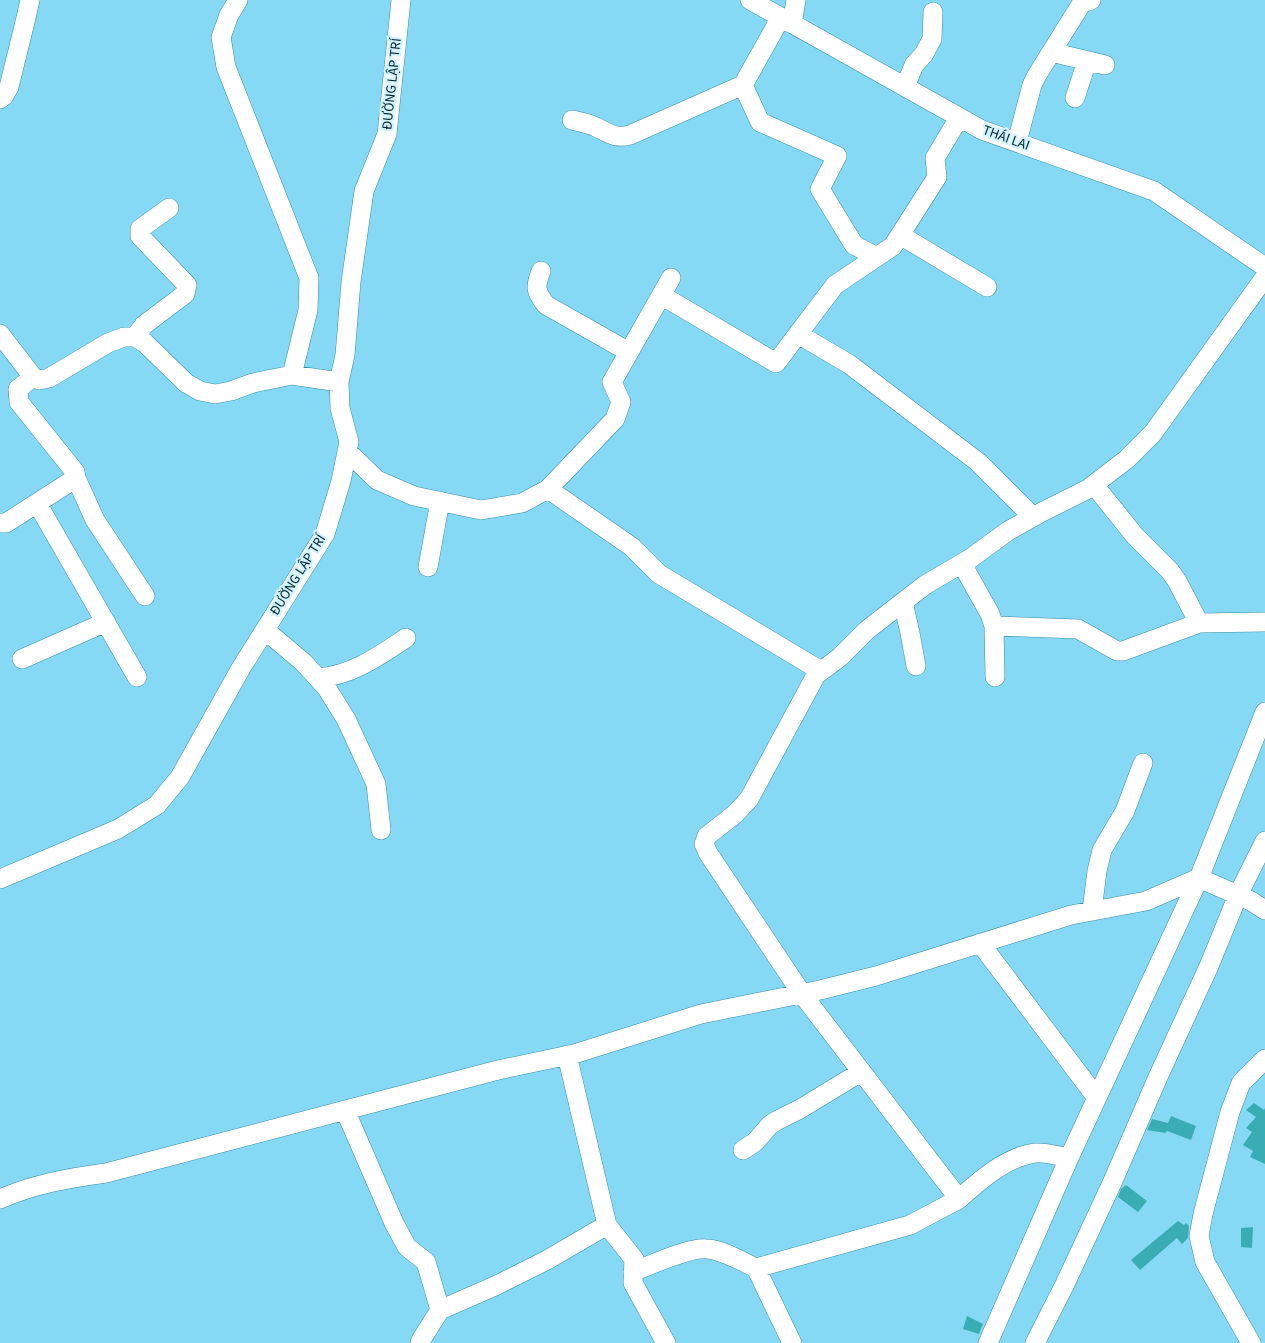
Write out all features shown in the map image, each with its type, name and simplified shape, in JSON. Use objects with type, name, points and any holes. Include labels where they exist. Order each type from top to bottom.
[{"type":"street","points":[[0,99],[9,87],[30,0]]},
{"type":"street","points":[[238,0],[229,15],[221,38],[226,68],[309,278],[308,310],[292,375]]},
{"type":"street","name":"ĐƯỜNG LẬP TRÍ","points":[[0,879],[118,829],[157,805],[180,777],[241,668],[325,534],[341,481],[349,442],[340,408],[339,382],[345,355],[351,282],[364,191],[387,134],[401,0]]},
{"type":"street","name":"THÁI LAI","points":[[750,0],[982,130],[1154,191],[1265,267]]},
{"type":"street","points":[[572,120],[586,123],[621,138],[742,85],[787,21],[796,0]]},
{"type":"street","points":[[1017,142],[1032,86],[1037,75],[1080,6],[1091,0]]},
{"type":"street","points":[[905,87],[914,65],[924,54],[932,39],[933,12]]},
{"type":"street","points":[[1051,52],[1096,63],[1075,98]]},
{"type":"street","points":[[742,85],[760,122],[837,156],[820,189],[854,245],[877,257]]},
{"type":"street","points":[[661,295],[776,363],[835,285],[893,246],[938,177],[935,158],[959,118]]},
{"type":"street","points":[[135,337],[144,325],[184,294],[186,285],[140,236],[140,229],[169,208]]},
{"type":"street","points":[[900,235],[987,287]]},
{"type":"street","points":[[541,271],[536,283],[538,294],[546,305],[629,352]]},
{"type":"street","points":[[959,1199],[802,994],[708,853],[704,844],[707,836],[736,814],[749,799],[816,675],[840,657],[867,630],[925,585],[962,564],[1008,531],[1088,489],[1127,459],[1153,433],[1265,277]]},
{"type":"street","points":[[347,451],[377,480],[414,496],[481,510],[522,503],[548,489],[615,419],[621,402],[612,382],[670,278]]},
{"type":"street","points":[[0,334],[33,376],[39,380],[49,378],[108,342],[124,337],[135,337],[145,343],[186,383],[200,391],[215,394],[231,391],[253,383],[292,375],[339,382]]},
{"type":"street","points":[[798,334],[849,364],[978,462],[1033,517]]},
{"type":"street","points":[[33,376],[18,390],[19,402],[75,472],[96,520],[145,596]]},
{"type":"street","points":[[0,523],[6,523],[76,478]]},
{"type":"street","points":[[1094,485],[1135,536],[1177,581],[1199,623]]},
{"type":"street","points":[[548,489],[632,547],[659,574],[821,671]]},
{"type":"street","points":[[428,567],[440,501]]},
{"type":"street","points":[[37,503],[137,677]]},
{"type":"street","points":[[962,564],[990,614],[994,626],[995,676]]},
{"type":"street","points":[[903,602],[916,666]]},
{"type":"street","points":[[22,660],[106,622]]},
{"type":"street","points":[[994,626],[1078,628],[1117,651],[1123,652],[1199,623],[1265,622]]},
{"type":"street","points":[[265,630],[303,662],[318,678],[326,687],[346,719],[376,784],[381,830]]},
{"type":"street","points":[[318,678],[352,670],[406,638]]},
{"type":"street","points":[[988,1343],[1069,1158],[1199,878],[1265,712]]},
{"type":"street","points":[[1092,910],[1102,850],[1125,811],[1143,763]]},
{"type":"street","points":[[1036,1343],[1112,1183],[1238,896],[1265,841]]},
{"type":"street","points":[[0,1199],[58,1180],[106,1173],[498,1070],[567,1055],[702,1014],[802,994],[876,976],[1072,915],[1146,901],[1199,878],[1251,901],[1265,910]]},
{"type":"street","points":[[980,943],[1097,1098]]},
{"type":"street","points":[[567,1055],[607,1225],[634,1259],[633,1283],[666,1343]]},
{"type":"street","points":[[1251,1343],[1205,1262],[1199,1236],[1230,1112],[1241,1083],[1265,1059]]},
{"type":"street","points":[[743,1150],[755,1142],[776,1120],[800,1109],[861,1072]]},
{"type":"street","points":[[345,1110],[394,1223],[407,1247],[426,1262],[440,1310]]},
{"type":"street","points":[[633,1272],[692,1250],[708,1248],[756,1268],[910,1226],[959,1199],[981,1181],[1013,1160],[1035,1153],[1047,1153],[1069,1158]]},
{"type":"street","points":[[420,1343],[440,1310],[497,1285],[607,1225]]},
{"type":"street","points":[[756,1268],[792,1343]]},
{"type":"building","points":[[1254,1103],[1264,1110],[1265,1108],[1265,1164],[1250,1157],[1253,1151],[1243,1145],[1252,1132],[1246,1128],[1256,1117],[1246,1110]]},
{"type":"building","points":[[1171,1116],[1196,1126],[1191,1140],[1167,1131],[1165,1133],[1147,1130],[1152,1119],[1168,1123]]},
{"type":"building","points":[[1126,1185],[1147,1201],[1138,1212],[1118,1197],[1121,1189]]},
{"type":"building","points":[[1178,1221],[1189,1226],[1188,1238],[1182,1244],[1177,1238],[1140,1270],[1131,1260]]},
{"type":"building","points":[[1253,1227],[1252,1248],[1241,1247],[1241,1228]]},
{"type":"building","points":[[967,1316],[983,1324],[979,1334],[963,1329]]}]
